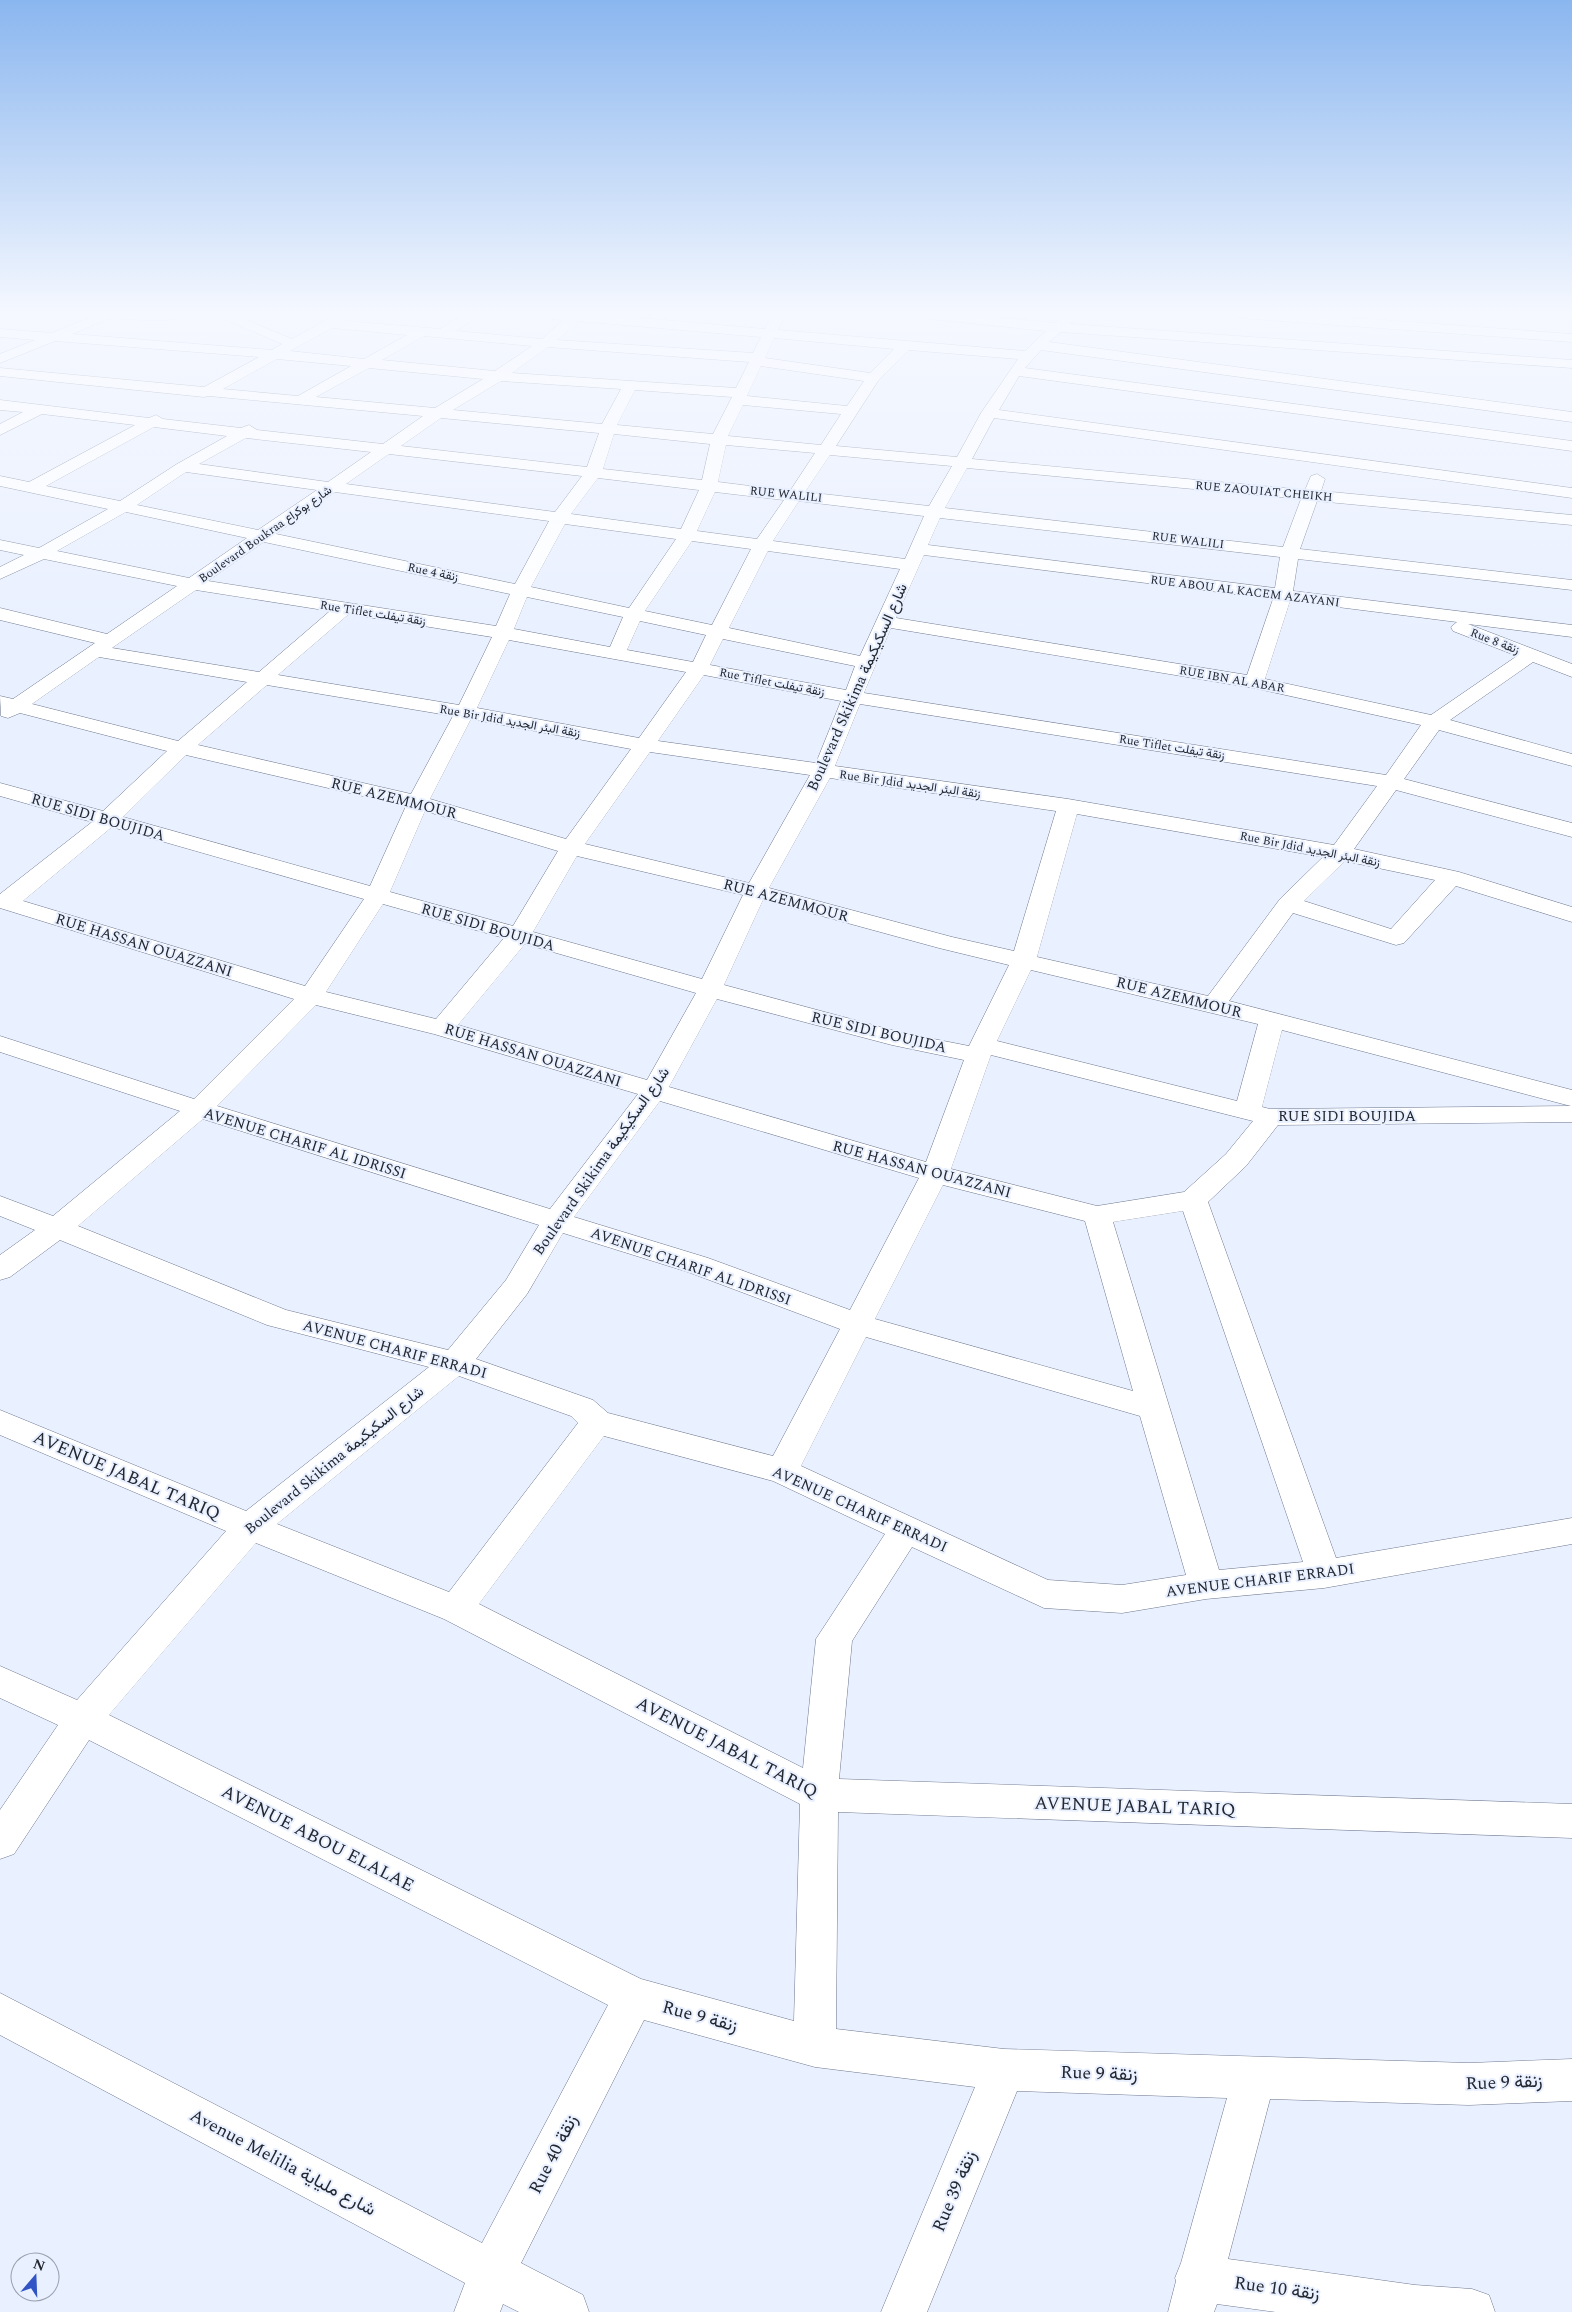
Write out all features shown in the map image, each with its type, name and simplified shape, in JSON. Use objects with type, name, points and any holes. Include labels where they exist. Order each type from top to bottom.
[{"type":"street","points":[[0,430],[15,422]]},
{"type":"street","points":[[32,487],[152,422]]},
{"type":"street","name":"RUE WALILI","points":[[152,422],[1572,585]]},
{"type":"street","points":[[0,574],[40,554],[123,507],[183,467],[263,422]]},
{"type":"street","name":"Boulevard Boukraa شارع بوكراع","points":[[6,708],[103,646],[194,584],[425,422]]},
{"type":"street","name":"RUE ZAOUIAT CHEIKH","points":[[539,422],[1572,520]]},
{"type":"street","points":[[0,1270],[58,1227],[199,1109],[311,996],[377,896],[418,802],[466,712],[504,633],[521,590],[559,518],[594,472],[611,422]]},
{"type":"street","points":[[616,654],[634,614],[687,535],[709,486],[719,439],[728,422]]},
{"type":"street","points":[[442,1028],[519,936],[571,848],[698,668],[762,545],[845,422]]},
{"type":"street","name":"Boulevard Skikima شارع السكيكيمة","points":[[0,1842],[83,1719],[250,1527],[455,1363],[518,1287],[556,1222],[654,1091],[710,989],[756,891],[823,771],[866,663],[935,511],[984,422]]},
{"type":"street","points":[[1054,422],[1572,493]]},
{"type":"street","points":[[1394,422],[1572,446]]},
{"type":"street","points":[[1254,682],[1283,596],[1290,552],[1324,459]]},
{"type":"street","name":"RUE ABOU AL KACEM AZAYANI","points":[[183,467],[762,545],[914,557],[1283,596],[1572,631]]},
{"type":"street","name":"Rue 4 زنقة","points":[[0,481],[866,663]]},
{"type":"street","name":"Rue Tiflet زنقة تيفلت","points":[[0,545],[194,584],[504,633],[854,697],[1392,782],[1572,830]]},
{"type":"street","points":[[3,902],[108,820],[182,748],[344,609]]},
{"type":"street","name":"Rue 8 زنقة","points":[[1419,612],[1572,671]]},
{"type":"street","name":"Rue Bir Jdid زنقة البئر الجديد","points":[[0,614],[103,646],[263,679],[466,712],[643,745],[1068,806],[1340,853],[1451,878],[1572,915]]},
{"type":"street","name":"RUE IBN AL ABAR","points":[[886,622],[1254,682],[1434,722],[1572,760]]},
{"type":"street","points":[[1214,1004],[1288,904],[1340,853],[1434,722],[1531,655]]},
{"type":"street","name":"RUE AZEMMOUR","points":[[6,708],[418,802],[571,848],[756,891],[948,943],[1214,1004],[1572,1098]]},
{"type":"street","name":"RUE SIDI BOUJIDA","points":[[0,789],[519,936],[901,1040],[980,1050],[1259,1114],[1572,1114]]},
{"type":"street","points":[[782,1471],[856,1324],[935,1174],[980,1050],[1024,960],[1068,806]]},
{"type":"street","points":[[1288,904],[1396,938],[1451,878]]},
{"type":"street","name":"RUE HASSAN OUAZZANI","points":[[3,902],[311,996],[442,1028],[935,1174],[1097,1215]]},
{"type":"street","points":[[1206,1585],[1097,1215],[1193,1200],[1236,1160],[1259,1114],[1272,1020]]},
{"type":"street","name":"AVENUE CHARIF AL IDRISSI","points":[[0,1044],[199,1109],[698,1265],[856,1324],[1155,1409]]},
{"type":"street","points":[[1193,1200],[1324,1574]]},
{"type":"street","name":"AVENUE CHARIF ERRADI","points":[[0,1205],[278,1318],[455,1363],[582,1408],[597,1422],[782,1471],[1044,1594],[1122,1599],[1206,1585],[1324,1574],[1572,1531]]},
{"type":"street","name":"AVENUE JABAL TARIQ","points":[[0,1422],[250,1527],[456,1609],[819,1796],[1572,1821]]},
{"type":"street","points":[[456,1609],[597,1422]]},
{"type":"street","points":[[815,2047],[819,1796],[834,1639],[906,1530]]},
{"type":"street","name":"AVENUE ABOU ELALAE","points":[[0,1681],[83,1719],[634,1998]]},
{"type":"street","name":"Rue 9 زنقة","points":[[634,1998],[815,2047],[1004,2070],[1469,2084],[1572,2080]]},
{"type":"street","name":"Rue 40 زنقة","points":[[477,2312],[492,2272],[634,1998]]},
{"type":"street","name":"Avenue Melilia شارع ملياية","points":[[0,2013],[566,2312]]},
{"type":"street","name":"Rue 39 زنقة","points":[[904,2312],[1004,2070]]},
{"type":"street","points":[[1195,2295],[1254,2077]]},
{"type":"street","name":"Rue 10 زنقة","points":[[1195,2295],[1414,2310],[1472,2312]]}]
